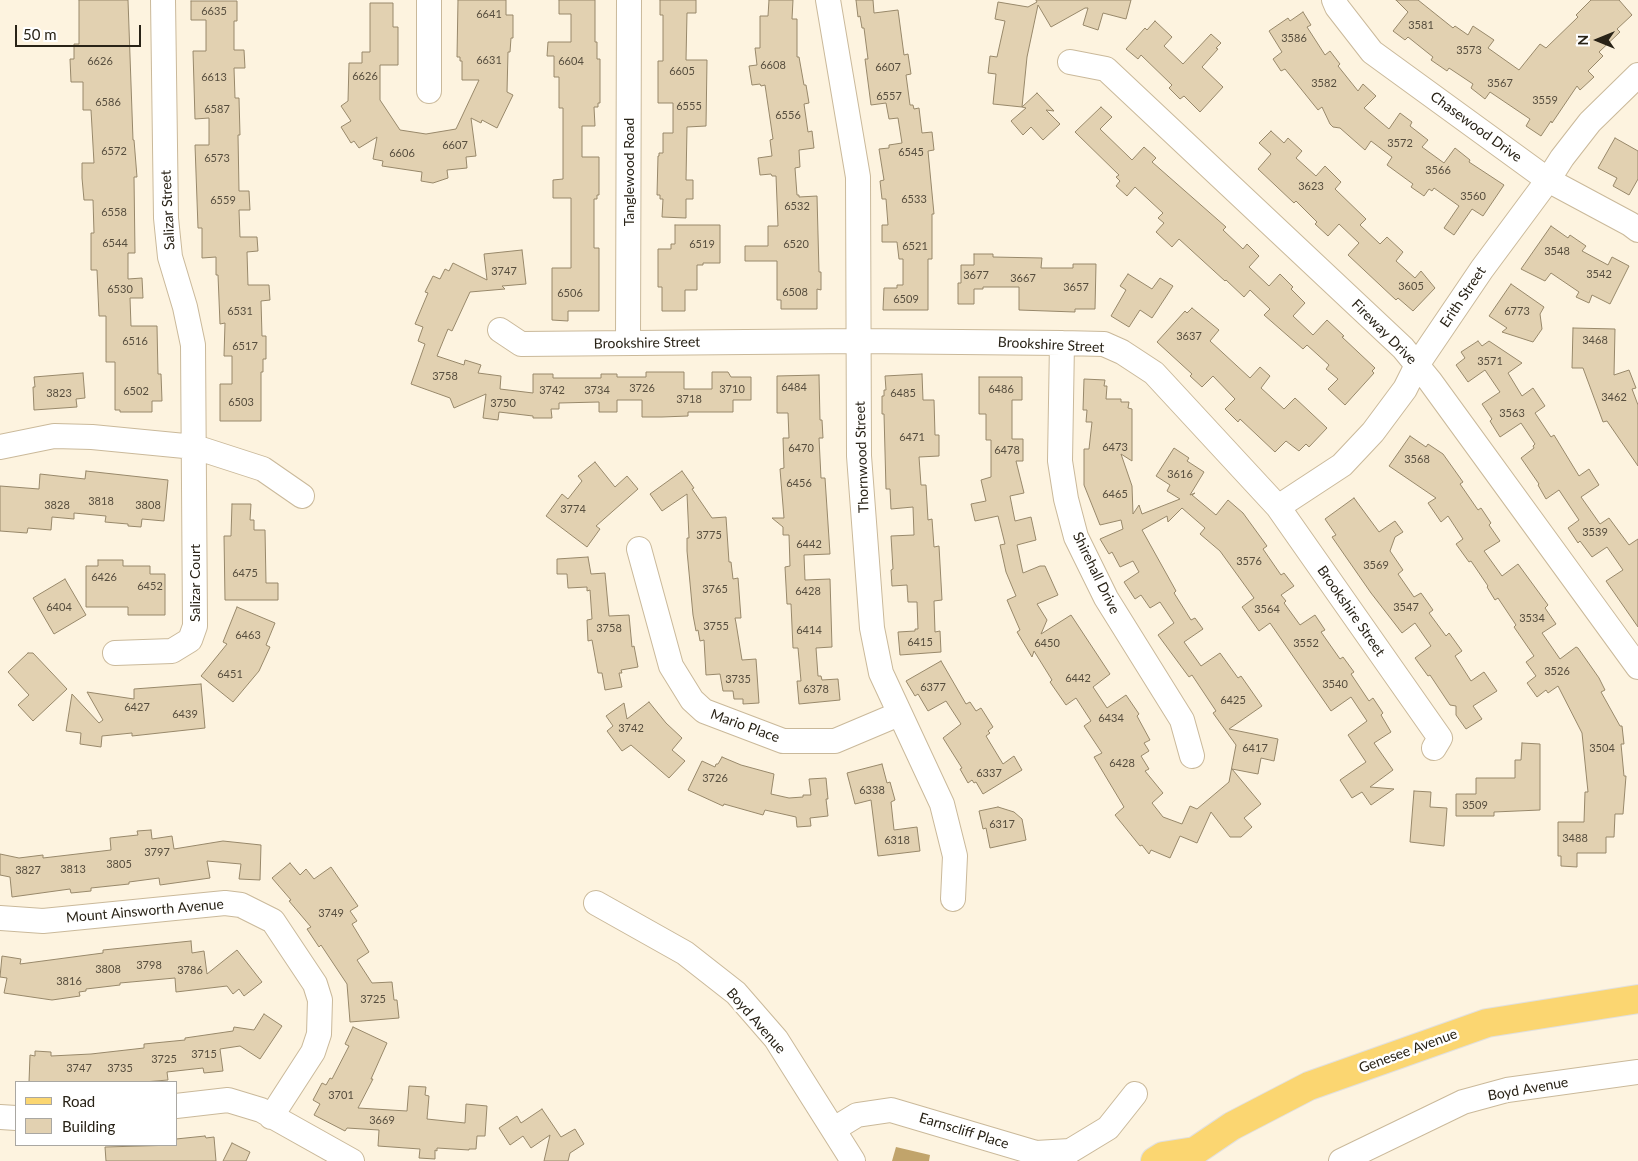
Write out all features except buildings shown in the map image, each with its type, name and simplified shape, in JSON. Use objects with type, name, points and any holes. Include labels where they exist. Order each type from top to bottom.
[{"type":"main road","name":"Genesee Avenue","points":[[1155,1161],[1163,1156],[1193,1156],[1232,1126],[1309,1086],[1487,1023],[1638,999]]},
{"type":"street","name":"Salizar Street","points":[[163,0],[166,218],[170,258],[185,307],[193,345],[194,447]]},
{"type":"street","points":[[429,0],[429,91]]},
{"type":"street","name":"Tanglewood Road","points":[[628,343],[630,0]]},
{"type":"street","name":"Thornwood Street","points":[[828,0],[858,177],[859,456],[872,628],[880,673],[942,804],[955,856],[953,899]]},
{"type":"street","name":"Chasewood Drive","points":[[1334,0],[1337,8],[1372,52],[1548,180],[1638,230]]},
{"type":"street","name":"Fireway Drive","points":[[1070,62],[1106,69],[1403,348],[1638,667]]},
{"type":"street","name":"Erith Street","points":[[1278,507],[1342,465],[1373,432],[1405,389],[1417,365],[1482,269],[1548,180],[1562,158],[1590,122],[1638,75]]},
{"type":"street","name":"Brookshire Street","points":[[500,330],[521,344],[859,341],[1062,343],[1104,344],[1122,352],[1154,373],[1278,507],[1440,738],[1434,748]]},
{"type":"street","name":"Shirehall Drive","points":[[1062,343],[1060,461],[1066,499],[1076,537],[1106,598],[1182,720],[1192,756]]},
{"type":"street","points":[[0,447],[54,436],[92,437],[194,447],[263,469],[302,496]]},
{"type":"street","name":"Salizar Court","points":[[114,653],[172,651],[190,640],[195,626],[194,447]]},
{"type":"street","name":"Mario Place","points":[[639,549],[671,666],[692,700],[704,711],[783,741],[835,741],[899,714]]},
{"type":"street","name":"Mount Ainsworth Avenue","points":[[0,918],[43,921],[226,903],[240,905],[274,921],[315,984],[320,1000],[319,1034],[313,1052],[271,1117]]},
{"type":"street","name":"Boyd Avenue","points":[[596,903],[685,953],[736,993],[776,1039],[853,1161]]},
{"type":"street","name":"Boyd Avenue","points":[[1341,1161],[1463,1102],[1507,1090],[1638,1072]]},
{"type":"street","name":"Earnscliff Place","points":[[834,1129],[857,1115],[891,1110],[1036,1153],[1070,1151],[1108,1128],[1135,1094]]},
{"type":"street","points":[[178,1106],[228,1100],[261,1110],[352,1161]]},
{"type":"street","points":[[0,1117],[15,1118]]},
{"type":"shaded area","points":[[896,1147],[930,1155],[929,1161],[892,1161]]}]
